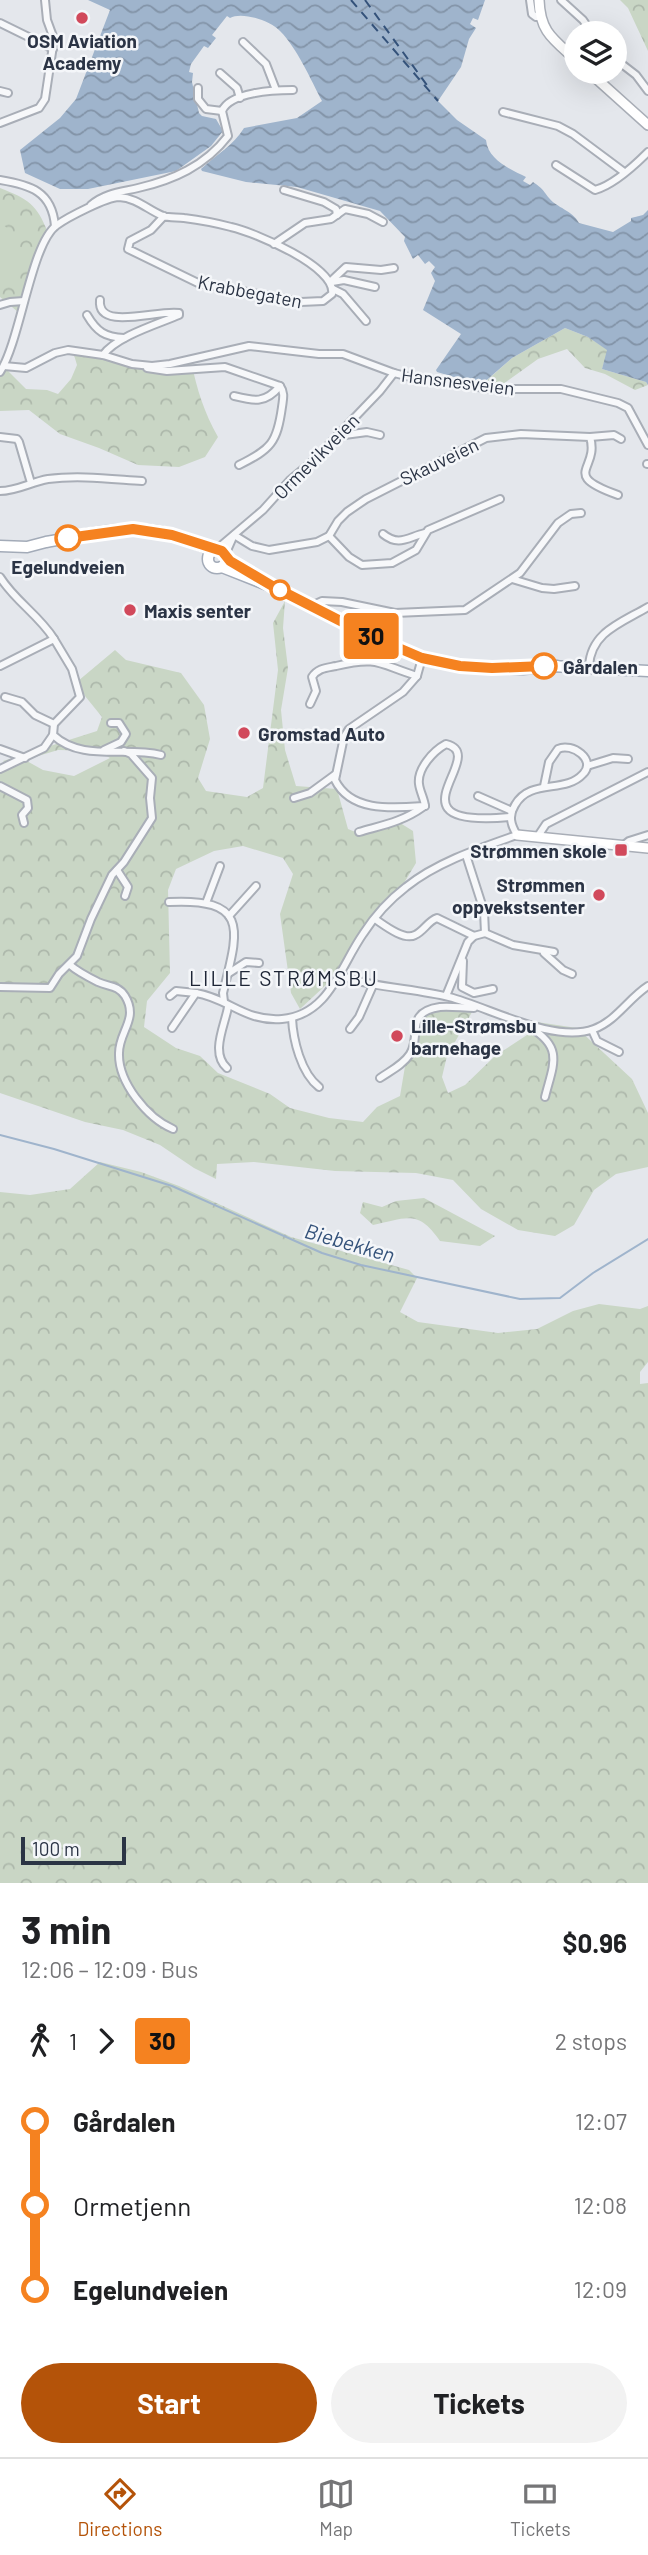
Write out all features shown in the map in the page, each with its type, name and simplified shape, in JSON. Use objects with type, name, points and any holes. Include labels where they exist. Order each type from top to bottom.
[{"type":"main road","points":[[539,0],[540,17],[550,37],[564,49]]},
{"type":"main road","points":[[602,84],[648,125]]},
{"type":"main road","points":[[0,545],[46,542],[108,531],[133,529],[161,532],[221,555],[311,606],[422,658],[460,666],[492,668],[589,666],[648,671]]},
{"type":"main road","points":[[178,537],[200,551],[213,567],[221,555]]},
{"type":"main road","points":[[208,560],[208,555],[221,555]]},
{"type":"main road","points":[[517,835],[648,848]]},
{"type":"street","points":[[0,123],[44,104],[54,39],[47,20],[45,0]]},
{"type":"street","points":[[530,0],[532,14],[540,17]]},
{"type":"street","points":[[561,0],[584,21]]},
{"type":"street","points":[[0,23],[17,29],[53,49]]},
{"type":"street","points":[[243,42],[266,65],[276,90]]},
{"type":"street","points":[[627,68],[636,75],[648,92]]},
{"type":"street","points":[[220,73],[237,88],[240,98]]},
{"type":"street","points":[[198,88],[198,99],[206,109],[222,111]]},
{"type":"street","points":[[222,111],[229,102],[240,98],[276,90],[293,90]]},
{"type":"street","points":[[0,91],[8,93]]},
{"type":"street","points":[[2,369],[17,331],[24,301],[46,237],[55,226],[103,197],[178,177],[198,164],[228,136],[222,111]]},
{"type":"street","points":[[503,112],[558,126],[624,172]]},
{"type":"street","points":[[556,165],[595,190],[624,172],[648,152]]},
{"type":"street","points":[[0,180],[20,183],[42,194],[50,204],[55,226]]},
{"type":"street","points":[[284,190],[324,202],[336,209],[337,215]]},
{"type":"street","points":[[90,206],[120,197],[141,203],[164,216],[230,226],[274,244],[317,267],[366,321]]},
{"type":"street","points":[[274,244],[305,223],[331,219],[345,209],[354,209],[383,222]]},
{"type":"street","name":"Krabbegaten","points":[[164,216],[151,229],[133,238],[127,247],[198,283],[300,302],[323,301],[329,298],[332,286]]},
{"type":"street","points":[[332,286],[346,267],[381,270],[394,268]]},
{"type":"street","points":[[332,286],[344,279],[375,287]]},
{"type":"street","points":[[100,300],[101,310],[113,318],[160,311],[179,313],[178,316],[107,348],[103,355]]},
{"type":"street","points":[[0,305],[24,301]]},
{"type":"street","points":[[87,315],[94,328],[101,333],[126,339]]},
{"type":"street","name":"Hansnesveien","points":[[2,369],[26,368],[55,353],[68,351],[103,355],[142,365],[170,364],[249,346],[352,356],[394,373],[492,389],[561,389],[606,399],[628,408],[648,444]]},
{"type":"street","points":[[142,365],[152,370],[167,371],[225,367],[280,386]]},
{"type":"street","name":"Ormevikveien","points":[[221,555],[234,535],[337,436],[394,373]]},
{"type":"street","points":[[234,396],[260,401],[280,386]]},
{"type":"street","points":[[239,465],[271,447],[279,428],[283,395],[280,386]]},
{"type":"street","points":[[337,436],[367,432],[380,435]]},
{"type":"street","name":"Skauveien","points":[[329,536],[346,512],[366,499],[486,438],[521,434],[590,437],[614,435],[621,439]]},
{"type":"street","points":[[0,437],[17,439],[31,483]]},
{"type":"street","points":[[590,437],[592,448],[585,470],[588,481],[593,486],[618,495]]},
{"type":"street","points":[[0,491],[15,490],[48,479],[89,477],[142,481]]},
{"type":"street","points":[[383,534],[390,540],[400,542],[500,499]]},
{"type":"street","points":[[311,606],[322,601],[342,602],[395,613],[455,612],[472,607],[527,565],[558,523],[571,514],[581,513]]},
{"type":"street","points":[[234,535],[252,546],[269,550],[317,542],[329,536],[349,556],[369,566],[392,563],[412,554],[425,533]]},
{"type":"street","points":[[0,577],[19,601],[44,624],[72,669],[80,693],[78,700],[54,724],[53,735],[44,748],[0,769]]},
{"type":"street","points":[[512,579],[542,588],[575,586]]},
{"type":"street","points":[[589,666],[590,651],[596,641],[648,607]]},
{"type":"street","points":[[0,666],[54,639]]},
{"type":"street","points":[[422,658],[417,676],[403,692],[367,719],[354,725],[344,737],[335,780],[345,795],[359,803],[425,806]]},
{"type":"street","points":[[310,704],[316,691],[312,677],[319,670],[367,660],[417,676]]},
{"type":"street","points":[[5,697],[22,702],[35,715],[54,724]]},
{"type":"street","points":[[102,752],[121,742],[126,734],[120,723],[111,723]]},
{"type":"street","points":[[53,735],[75,750],[143,751],[161,755]]},
{"type":"street","points":[[425,806],[419,774],[446,744],[456,748],[459,754],[443,797],[444,805],[450,812],[459,816],[511,814]]},
{"type":"street","points":[[170,996],[176,990],[196,993],[267,1019],[292,1018],[315,1007],[328,995],[363,933],[406,886],[423,874],[517,835],[512,827],[511,814],[524,794],[544,786],[576,780],[584,774],[587,766],[583,755],[576,748],[562,747],[552,756],[544,786]]},
{"type":"street","points":[[0,749],[25,758]]},
{"type":"street","points":[[0,987],[50,988],[82,946],[91,919],[117,870],[152,815],[152,778],[131,754],[124,751]]},
{"type":"street","points":[[587,766],[613,758],[628,758]]},
{"type":"street","points":[[538,836],[546,824],[648,772]]},
{"type":"street","points":[[294,799],[310,793],[335,774]]},
{"type":"street","points":[[0,786],[27,800],[28,808],[22,815],[24,823]]},
{"type":"street","points":[[478,796],[511,814]]},
{"type":"street","points":[[359,832],[380,825],[391,825],[425,806]]},
{"type":"street","points":[[624,845],[648,835]]},
{"type":"street","points":[[466,855],[484,911],[485,933]]},
{"type":"street","points":[[206,903],[220,866]]},
{"type":"street","points":[[117,870],[128,887],[125,896]]},
{"type":"street","points":[[229,916],[256,886]]},
{"type":"street","points":[[169,902],[197,900],[220,908],[229,916],[235,934],[223,993],[226,1004],[219,1050],[221,1062],[227,1068]]},
{"type":"street","points":[[375,919],[408,936],[416,935],[437,918],[474,936]]},
{"type":"street","points":[[446,996],[465,948],[474,936],[485,933],[497,940],[547,954],[563,970],[572,974]]},
{"type":"street","points":[[465,948],[462,987],[474,993],[493,989]]},
{"type":"street","points":[[536,950],[554,952]]},
{"type":"street","points":[[228,974],[246,962],[259,963]]},
{"type":"street","points":[[70,965],[101,984],[118,988],[127,999],[131,1015],[118,1055],[124,1075],[136,1097],[149,1112],[163,1125],[173,1129]]},
{"type":"street","points":[[338,975],[446,996],[527,1025],[559,1031],[592,1030],[616,1016],[648,986]]},
{"type":"street","points":[[350,1029],[359,1017],[374,983]]},
{"type":"street","points":[[172,1028],[196,993]]},
{"type":"street","points":[[380,1078],[410,1055],[415,1042],[414,1025],[422,1015],[440,1007],[475,1007]]},
{"type":"street","points":[[292,1018],[304,1066],[311,1081],[319,1087]]},
{"type":"street","points":[[527,1025],[544,1036],[553,1048],[553,1065],[545,1097]]},
{"type":"street","points":[[592,1030],[597,1041],[618,1052]]},
{"type":"green space","points":[[620,0],[648,0],[648,51],[628,8]]},
{"type":"green space","points":[[0,188],[30,204],[40,215],[48,233],[19,300],[18,312],[0,297],[0,288],[19,259],[17,237],[0,222]]},
{"type":"green space","points":[[0,194],[37,236],[0,290]]},
{"type":"green space","points":[[565,328],[588,337],[608,350],[602,369],[646,382],[648,385],[635,390],[605,374],[585,368],[567,349],[538,359],[499,387],[485,382],[512,358]]},
{"type":"green space","points":[[74,355],[109,356],[149,363],[191,361],[202,400],[218,437],[205,457],[179,467],[138,465],[60,434],[29,410],[0,411],[0,375],[5,368],[26,389],[47,390],[58,394],[71,379],[77,365]]},
{"type":"green space","points":[[285,601],[283,628],[288,668],[281,710],[285,750],[296,786],[337,789],[348,829],[358,833],[397,821],[413,831],[416,863],[401,888],[373,915],[327,984],[300,1009],[291,993],[280,914],[293,874],[283,858],[243,846],[214,851],[176,869],[168,890],[170,973],[147,1001],[144,1027],[176,1048],[200,1056],[218,1073],[270,1094],[290,1108],[329,1118],[363,1122],[377,1107],[400,1096],[411,1031],[425,1007],[458,1000],[476,1005],[447,1056],[442,1077],[448,1093],[465,1085],[495,1056],[530,1033],[530,1021],[577,1028],[632,1079],[648,1113],[648,1167],[616,1174],[594,1190],[574,1225],[555,1236],[518,1230],[481,1209],[453,1180],[416,1173],[335,1171],[254,1162],[217,1164],[216,1179],[160,1145],[123,1130],[85,1122],[0,1093],[0,769],[6,764],[3,761],[97,731],[102,717],[85,696],[78,681],[115,650],[126,660],[181,673],[204,705],[210,739],[198,778],[206,791],[247,797],[263,788],[278,670],[273,623]],"holes":[[[58,750],[98,751],[110,758],[74,776],[43,770],[25,760]]]},
{"type":"green space","points":[[100,1162],[141,1172],[179,1186],[291,1237],[409,1270],[417,1278],[400,1312],[418,1322],[498,1333],[537,1329],[573,1311],[599,1304],[640,1309],[648,1306],[648,1362],[640,1372],[640,1384],[648,1383],[648,1883],[0,1883],[0,1192],[30,1195],[70,1189]]},
{"type":"green space","points":[[424,1198],[495,1236],[480,1246],[440,1241],[418,1220],[411,1218],[373,1225],[360,1213],[363,1202],[382,1207],[396,1201]]},
{"type":"water","points":[[88,0],[485,0],[478,20],[473,18],[470,24],[476,28],[469,39],[461,67],[438,101],[457,120],[486,140],[495,158],[526,177],[523,181],[539,186],[552,201],[579,223],[613,232],[631,221],[631,218],[643,215],[648,210],[648,385],[646,382],[602,369],[607,350],[588,337],[565,328],[512,358],[481,385],[437,372],[461,334],[423,310],[435,281],[431,273],[435,267],[429,261],[425,264],[418,255],[413,259],[404,241],[405,237],[380,211],[297,187],[246,182],[202,171],[201,169],[230,145],[244,128],[297,118],[322,101],[286,38],[276,27],[256,18],[227,16],[212,35],[216,38],[208,48],[204,46],[191,64],[189,72],[193,73],[192,82],[199,113],[216,119],[223,131],[211,146],[176,171],[88,189],[60,189],[25,173],[20,150],[60,118],[76,99],[110,10]]},
{"type":"waterway","name":"Biebekken","points":[[0,1135],[172,1186],[322,1253],[361,1265],[520,1299],[560,1298],[593,1273],[648,1239]]},
{"type":"ferry route","points":[[351,0],[438,101]]},
{"type":"ferry route","points":[[365,0],[429,88]]},
{"type":"bus line","name":"30","points":[[68,538],[133,529],[161,532],[220,550],[230,561],[274,587],[404,652],[460,666],[544,666]]},
{"type":"place","name":"OSM Aviation Academy","points":[[82,18]]},
{"type":"place","name":"Egelundveien","points":[[68,538]]},
{"type":"place","name":"Maxis senter","points":[[130,610]]},
{"type":"place","name":"Gårdalen","points":[[544,666]]},
{"type":"place","name":"Gromstad Auto","points":[[244,733]]},
{"type":"place","name":"Strømmen skole","points":[[621,850]]},
{"type":"place","name":"Strømmen oppvekstsenter","points":[[599,895]]},
{"type":"place","name":"Lille-Strømsbu barnehage","points":[[397,1036]]},
{"type":"district","name":"LILLE STRØMSBU","points":[[284,977]]}]
